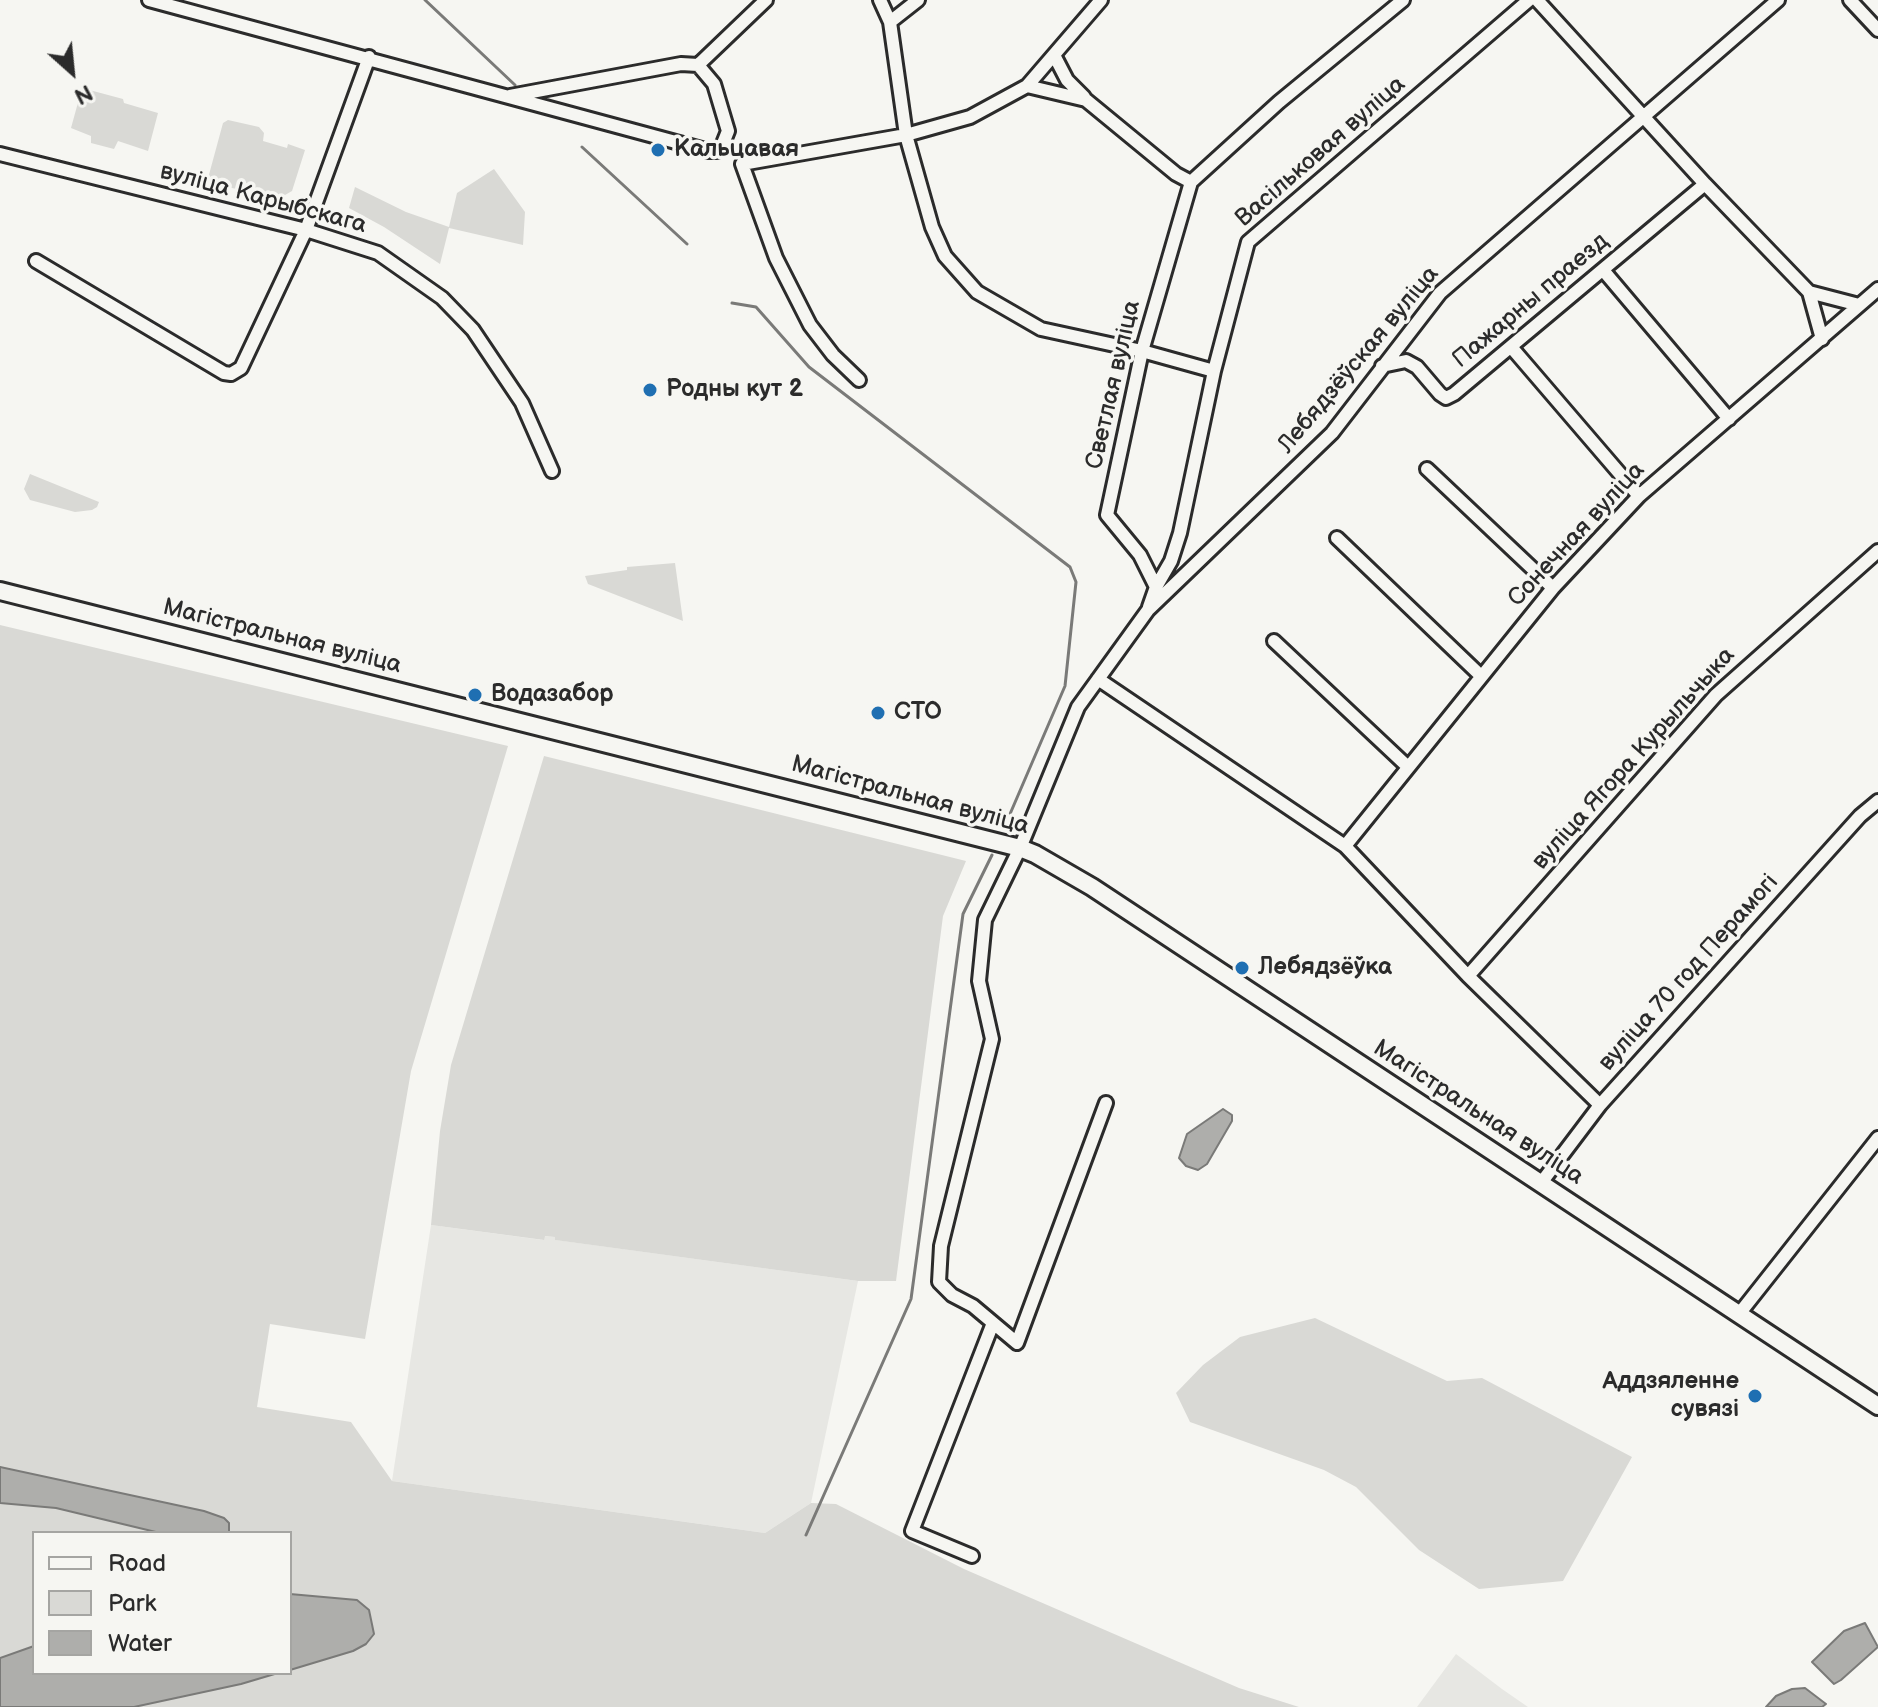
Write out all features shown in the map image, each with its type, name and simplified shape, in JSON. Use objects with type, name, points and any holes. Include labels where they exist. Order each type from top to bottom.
[{"type":"main road","name":"Магістральная вуліца","points":[[0,591],[1020,848],[1092,887],[1878,1406]]},
{"type":"street","points":[[149,0],[717,151],[742,164],[906,135],[970,117],[1027,86],[1101,0]]},
{"type":"street","points":[[698,65],[766,0]]},
{"type":"street","points":[[880,0],[890,22],[906,135],[932,227],[945,256],[977,292],[1041,329],[1142,351],[1214,371]]},
{"type":"street","points":[[890,22],[918,0]]},
{"type":"street","points":[[1054,55],[1067,80],[1086,100],[1176,174],[1191,182],[1279,102],[1403,0]]},
{"type":"street","name":"Васільковая вуліца","points":[[1148,610],[1156,587],[1171,561],[1180,533],[1214,371],[1248,242],[1529,0]]},
{"type":"street","points":[[1537,0],[1705,184],[1809,292],[1822,339]]},
{"type":"street","name":"Лебядзёўская вуліца","points":[[993,1323],[973,1306],[952,1295],[939,1282],[941,1246],[992,1039],[979,981],[985,920],[1020,848],[1078,707],[1148,610],[1332,433],[1440,293],[1778,0]]},
{"type":"street","points":[[1850,0],[1876,26]]},
{"type":"street","points":[[36,261],[224,373],[231,374],[241,368],[306,230],[369,57]]},
{"type":"street","points":[[510,96],[681,64],[698,65],[714,84],[726,122],[727,137],[717,151]]},
{"type":"street","points":[[1027,86],[1086,100]]},
{"type":"street","name":"вуліца Карыбскага","points":[[0,154],[306,230],[378,253],[454,308],[473,330],[515,390],[552,471]]},
{"type":"street","points":[[742,164],[776,258],[810,325],[833,355],[859,380]]},
{"type":"street","name":"Светлая вуліца","points":[[1156,587],[1140,555],[1107,515],[1142,351],[1191,182]]},
{"type":"street","name":"Пажарны праезд","points":[[1382,366],[1406,361],[1417,367],[1446,398],[1454,394],[1705,184]]},
{"type":"street","points":[[1603,270],[1729,419]]},
{"type":"street","name":"Сонечная вуліца","points":[[1345,846],[1553,588],[1639,496],[1878,289]]},
{"type":"street","points":[[1809,292],[1859,305]]},
{"type":"street","points":[[1512,348],[1639,496]]},
{"type":"street","points":[[1427,469],[1553,588]]},
{"type":"street","points":[[1337,538],[1480,675]]},
{"type":"street","name":"вуліца Ягора Курыльчыка","points":[[1468,976],[1716,695],[1878,551]]},
{"type":"street","points":[[1171,561],[1187,573]]},
{"type":"street","points":[[1274,641],[1408,767]]},
{"type":"street","points":[[1098,679],[1345,846],[1468,976],[1600,1105]]},
{"type":"street","name":"вуліца 70 год Перамогі","points":[[1541,1183],[1600,1105],[1860,816],[1878,801]]},
{"type":"street","points":[[972,1556],[912,1531],[993,1323],[1017,1343],[1106,1103]]},
{"type":"street","points":[[1739,1314],[1878,1138]]},
{"type":"shaded area","points":[[431,1225],[543,1240],[544,1236],[556,1237],[556,1240],[858,1281],[811,1503],[765,1533],[392,1481]]},
{"type":"shaded area","points":[[1456,1654],[1502,1689],[1528,1707],[1417,1707]]},
{"type":"green space","points":[[82,88],[158,113],[148,151],[118,141],[114,149],[91,143],[91,136],[71,128]]},
{"type":"green space","points":[[228,120],[259,127],[264,133],[263,141],[305,150],[292,191],[278,199],[207,182],[223,123]]},
{"type":"green space","points":[[494,169],[525,212],[523,245],[449,228],[440,264],[349,208],[355,187],[406,212],[449,227],[457,193]]},
{"type":"green space","points":[[30,474],[99,502],[97,507],[75,512],[30,500],[24,489]]},
{"type":"green space","points":[[675,563],[683,621],[588,584],[585,576],[627,570],[627,567]]},
{"type":"green space","points":[[0,625],[508,746],[411,1071],[365,1339],[270,1324],[257,1407],[351,1422],[392,1481],[765,1533],[811,1503],[836,1504],[964,1569],[1239,1688],[1299,1707],[0,1707],[0,1503],[56,1508],[152,1531],[32,1531],[32,1675],[292,1675],[292,1531],[230,1531],[224,1518],[204,1511],[0,1467]]},
{"type":"green space","points":[[544,756],[966,861],[943,916],[896,1281],[858,1281],[555,1240],[555,1237],[545,1236],[544,1240],[431,1225],[440,1131],[451,1065]]},
{"type":"green space","points":[[1315,1318],[1447,1381],[1482,1378],[1632,1457],[1563,1581],[1479,1589],[1419,1550],[1356,1487],[1324,1470],[1190,1422],[1176,1393],[1203,1365],[1240,1337]]},
{"type":"water","points":[[1223,1109],[1232,1115],[1232,1121],[1207,1164],[1198,1170],[1186,1166],[1179,1158],[1187,1134]]},
{"type":"water","points":[[0,1467],[204,1511],[224,1518],[229,1523],[229,1531],[152,1531],[56,1508],[0,1503]]},
{"type":"water","points":[[292,1594],[357,1600],[369,1610],[374,1634],[366,1644],[353,1651],[292,1669]]},
{"type":"water","points":[[1865,1623],[1878,1647],[1834,1684],[1812,1662],[1844,1631]]},
{"type":"water","points":[[32,1647],[32,1675],[271,1675],[134,1707],[0,1707],[0,1658]]},
{"type":"water","points":[[1805,1688],[1826,1704],[1822,1707],[1766,1707],[1776,1696],[1792,1689]]},
{"type":"waterway","points":[[425,0],[515,85]]},
{"type":"waterway","points":[[582,147],[687,244]]},
{"type":"waterway","points":[[732,303],[756,307],[809,367],[1070,567],[1076,582],[1065,686],[1007,821]]},
{"type":"waterway","points":[[806,1535],[911,1299],[963,914],[992,855]]},
{"type":"place","name":"Кальцавая","points":[[658,150]]},
{"type":"place","name":"Родны кут 2","points":[[650,390]]},
{"type":"place","name":"Водазабор","points":[[475,695]]},
{"type":"place","name":"СТО","points":[[878,713]]},
{"type":"place","name":"Лебядзёўка","points":[[1242,968]]},
{"type":"place","name":"Аддзяленне сувязі","points":[[1755,1396]]}]
